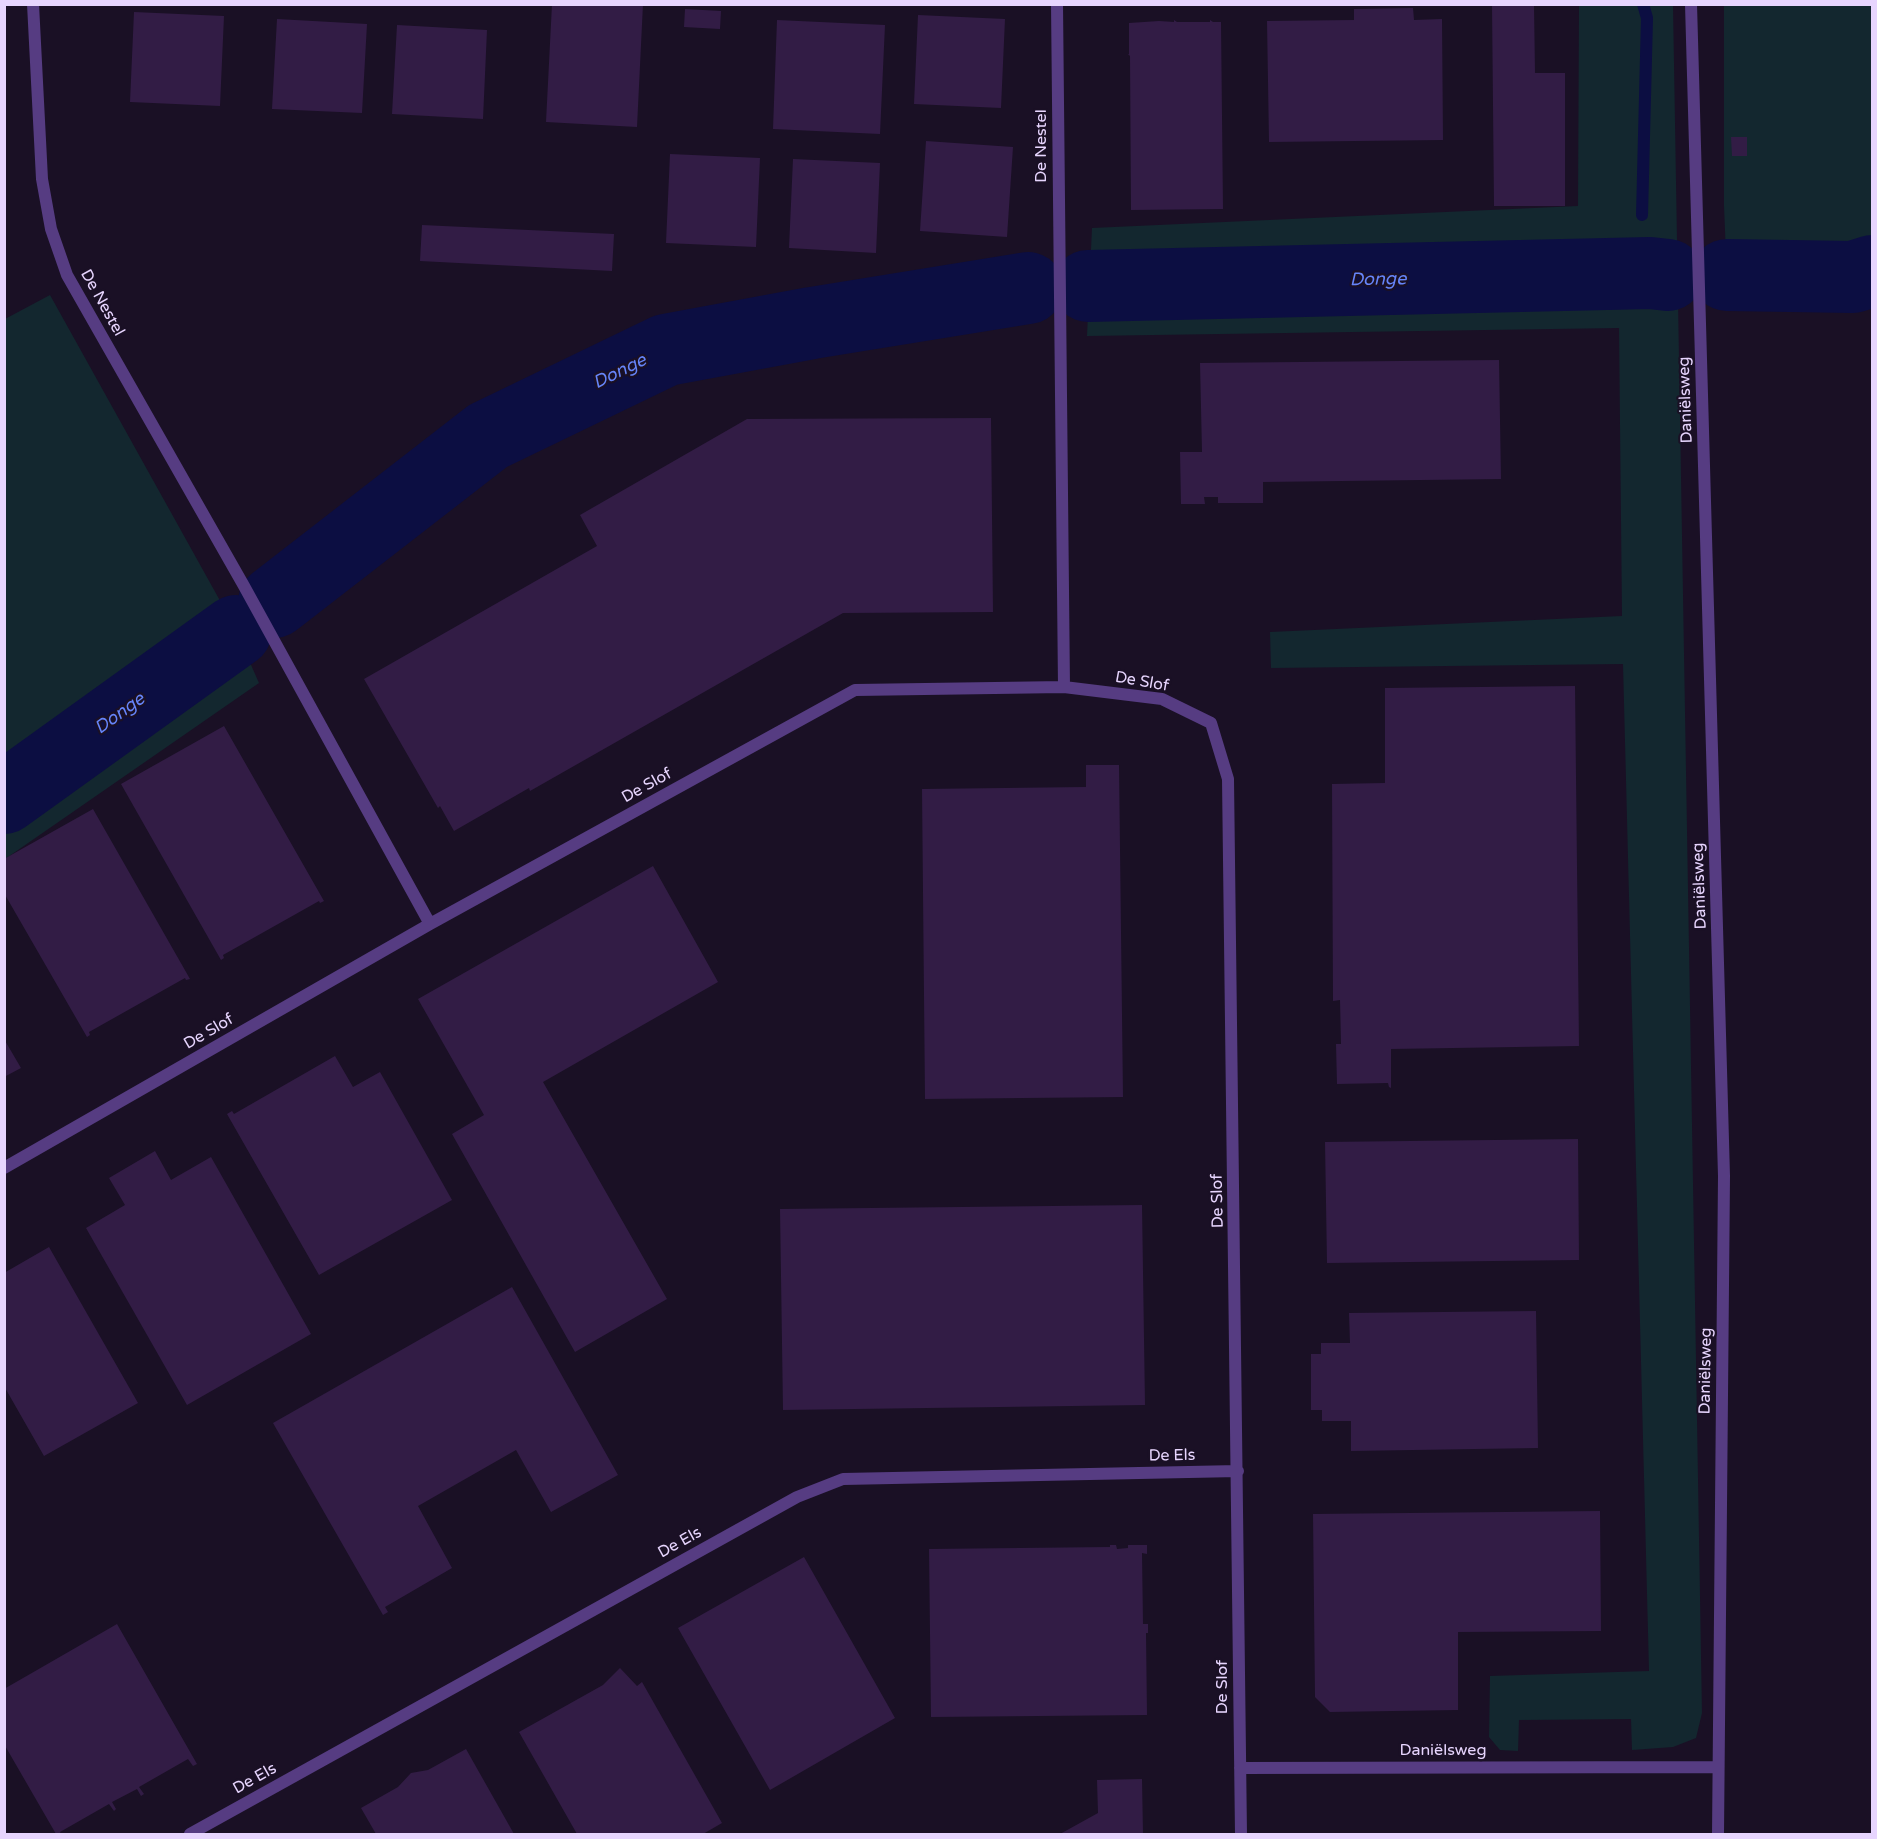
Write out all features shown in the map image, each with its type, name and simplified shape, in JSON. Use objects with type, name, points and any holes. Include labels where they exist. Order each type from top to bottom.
[{"type":"street","name":"De Nestel","points":[[33,4],[42,179],[51,229],[67,275],[244,586],[430,924]]},
{"type":"street","name":"De Nestel","points":[[1057,4],[1064,687]]},
{"type":"street","name":"Daniëlsweg","points":[[1691,4],[1725,1176],[1718,1834]]},
{"type":"street","name":"De Slof","points":[[4,1168],[430,924],[855,690],[1064,687],[1162,699],[1211,723],[1228,778],[1241,1834]]},
{"type":"street","name":"De Els","points":[[190,1834],[796,1497],[843,1479],[1238,1472]]},
{"type":"street","name":"Daniëlsweg","points":[[1240,1768],[1717,1767]]},
{"type":"shaded area","points":[[1579,5],[1673,5],[1702,1713],[1696,1738],[1673,1747],[1632,1750],[1631,1719],[1519,1720],[1518,1751],[1500,1750],[1489,1737],[1490,1676],[1649,1671],[1623,664],[1271,668],[1270,632],[1622,616],[1619,328],[1087,336],[1092,228],[1578,206]]},
{"type":"shaded area","points":[[1724,5],[1872,5],[1872,264],[1829,277],[1727,279],[1724,206]]},
{"type":"shaded area","points":[[50,295],[233,624],[259,683],[5,859],[5,319]]},
{"type":"building","points":[[552,4],[643,4],[637,127],[546,122]]},
{"type":"building","points":[[1492,5],[1534,5],[1535,73],[1565,73],[1565,206],[1494,206]]},
{"type":"building","points":[[1413,8],[1414,20],[1442,19],[1443,140],[1269,142],[1267,21],[1354,20],[1354,9]]},
{"type":"building","points":[[685,9],[721,11],[720,29],[684,27]]},
{"type":"building","points":[[134,12],[224,16],[220,106],[130,102]]},
{"type":"building","points":[[918,15],[1005,19],[1001,108],[914,104]]},
{"type":"building","points":[[277,19],[367,24],[362,113],[272,109]]},
{"type":"building","points":[[777,20],[885,25],[880,134],[773,129]]},
{"type":"building","points":[[1174,20],[1177,22],[1210,22],[1210,20],[1221,22],[1223,209],[1131,210],[1129,23],[1174,22]]},
{"type":"building","points":[[397,25],[487,30],[483,119],[392,114]]},
{"type":"building","points":[[1731,137],[1747,137],[1747,156],[1732,156]]},
{"type":"building","points":[[926,141],[1013,147],[1007,237],[920,231]]},
{"type":"building","points":[[670,154],[760,158],[756,247],[666,243]]},
{"type":"building","points":[[793,159],[880,163],[876,253],[789,248]]},
{"type":"building","points":[[422,225],[614,234],[612,271],[420,261]]},
{"type":"building","points":[[1499,360],[1501,479],[1263,482],[1263,503],[1218,503],[1218,497],[1204,497],[1205,504],[1181,504],[1180,452],[1202,452],[1200,363]]},
{"type":"building","points":[[991,418],[993,612],[843,613],[530,791],[529,788],[454,831],[440,806],[438,808],[364,679],[597,546],[580,515],[747,419]]},
{"type":"building","points":[[1575,686],[1579,1046],[1391,1049],[1391,1088],[1388,1083],[1337,1084],[1336,1044],[1341,1044],[1340,1000],[1333,1001],[1332,784],[1385,783],[1385,688]]},
{"type":"building","points":[[224,726],[324,901],[320,903],[319,901],[223,955],[224,958],[221,960],[121,784]]},
{"type":"building","points":[[1086,765],[1119,765],[1123,1097],[925,1099],[922,789],[1086,787]]},
{"type":"building","points":[[93,809],[190,979],[185,978],[89,1032],[90,1035],[87,1037],[4,893],[4,859]]},
{"type":"building","points":[[653,866],[718,982],[543,1082],[667,1299],[575,1352],[452,1134],[484,1115],[418,999]]},
{"type":"building","points":[[4,1039],[21,1068],[4,1077]]},
{"type":"building","points":[[335,1056],[353,1087],[380,1072],[452,1200],[319,1275],[227,1114],[232,1111],[234,1114]]},
{"type":"building","points":[[1578,1139],[1579,1260],[1327,1263],[1325,1142]]},
{"type":"building","points":[[155,1151],[171,1180],[211,1157],[311,1334],[187,1405],[86,1228],[125,1205],[109,1178]]},
{"type":"building","points":[[1142,1205],[1145,1405],[783,1410],[780,1209]]},
{"type":"building","points":[[49,1247],[138,1403],[44,1456],[4,1386],[4,1273]]},
{"type":"building","points":[[512,1287],[618,1475],[551,1512],[516,1450],[418,1506],[452,1568],[385,1607],[388,1612],[383,1615],[273,1423]]},
{"type":"building","points":[[1536,1311],[1538,1448],[1351,1451],[1351,1421],[1322,1421],[1322,1410],[1311,1410],[1311,1354],[1321,1354],[1321,1343],[1350,1343],[1349,1313]]},
{"type":"building","points":[[1600,1511],[1601,1631],[1458,1632],[1458,1710],[1330,1712],[1315,1697],[1313,1514]]},
{"type":"building","points":[[1110,1545],[1116,1545],[1117,1549],[1128,1548],[1128,1545],[1147,1545],[1147,1554],[1142,1553],[1143,1624],[1148,1624],[1148,1633],[1146,1633],[1147,1715],[931,1717],[929,1549],[1110,1547]]},
{"type":"building","points":[[804,1557],[895,1718],[770,1790],[678,1628]]},
{"type":"building","points":[[117,1624],[197,1764],[193,1766],[188,1759],[139,1787],[144,1794],[141,1796],[137,1789],[112,1802],[116,1809],[114,1811],[109,1804],[60,1832],[61,1834],[56,1834],[4,1744],[4,1689]]},
{"type":"building","points":[[620,1668],[637,1686],[642,1682],[722,1823],[703,1834],[577,1834],[519,1732],[603,1685]]},
{"type":"building","points":[[466,1749],[514,1834],[376,1834],[361,1808],[398,1787],[411,1773],[428,1770]]},
{"type":"building","points":[[1142,1779],[1143,1834],[1060,1834],[1098,1813],[1097,1780]]},
{"type":"waterway","points":[[1642,215],[1647,18],[1643,4]]},
{"type":"waterway","name":"Donge","points":[[1727,275],[1853,277],[1872,271]]},
{"type":"waterway","name":"Donge","points":[[1088,286],[1650,273],[1668,275]]},
{"type":"waterway","name":"Donge","points":[[274,602],[488,436],[666,350],[812,323],[1028,288]]},
{"type":"waterway","name":"Donge","points":[[4,798],[236,631]]}]
